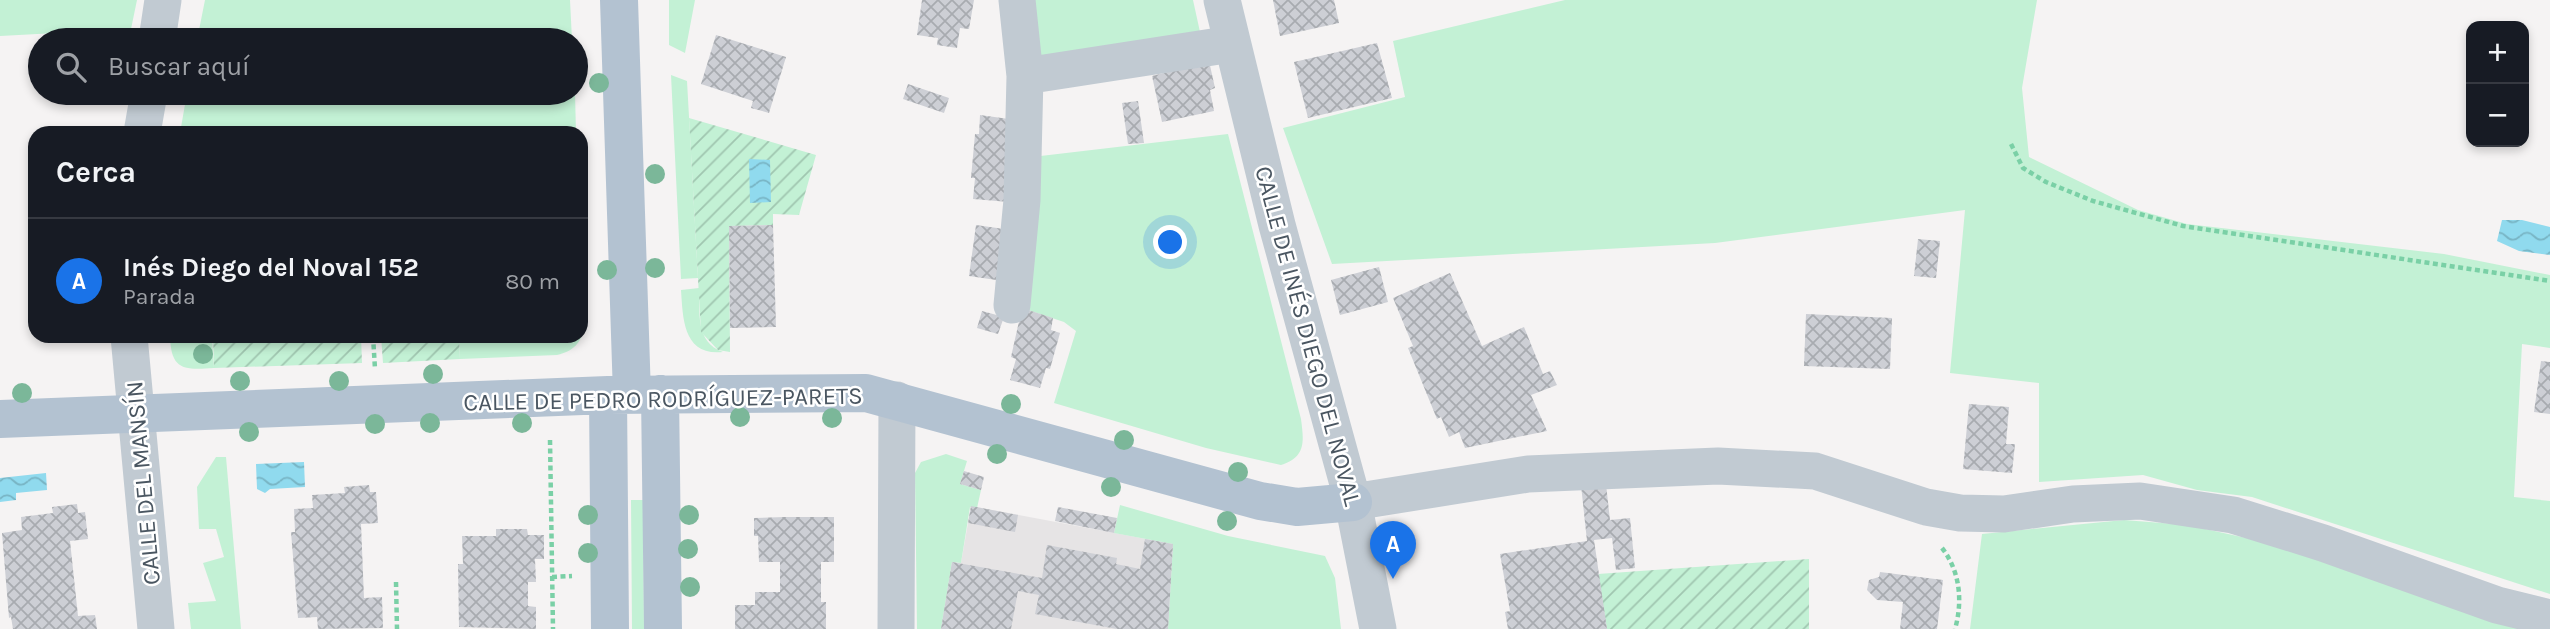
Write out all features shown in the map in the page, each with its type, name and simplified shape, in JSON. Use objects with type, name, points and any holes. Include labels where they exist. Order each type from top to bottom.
[{"type":"main road","points":[[619,0],[633,395],[663,629]]},
{"type":"main road","name":"CALLE DE PEDRO RODRÍGUEZ-PARETS","points":[[0,419],[633,395],[866,393],[1260,501],[1297,507],[1353,502]]},
{"type":"main road","points":[[610,629],[633,395]]},
{"type":"street","points":[[159,28],[163,0]]},
{"type":"street","points":[[1012,305],[1022,201],[1025,76],[1017,0]]},
{"type":"street","name":"CALLE DE INÉS DIEGO DEL NOVAL","points":[[1222,0],[1276,225],[1353,502],[1378,629]]},
{"type":"street","points":[[1025,76],[1232,44]]},
{"type":"street","points":[[143,126],[147,105]]},
{"type":"street","name":"CALLE DEL MANSÍN","points":[[130,343],[156,629]]},
{"type":"street","points":[[896,629],[897,400]]},
{"type":"street","points":[[1353,502],[1528,474],[1718,466],[1815,471],[1926,507],[1960,513],[2004,514],[2073,504],[2140,501],[2233,515],[2323,542],[2497,605],[2550,618]]},
{"type":"path","points":[[2011,144],[2023,168],[2046,182],[2092,201],[2172,223],[2550,281]]},
{"type":"path","points":[[374,343],[375,364]]},
{"type":"path","points":[[550,440],[552,629]]},
{"type":"path","points":[[1938,544],[1952,564],[1959,587],[1955,629]]},
{"type":"path","points":[[552,577],[572,576]]},
{"type":"path","points":[[396,582],[397,629]]},
{"type":"shaded area","points":[[971,506],[1173,544],[1168,629],[941,629],[952,562],[961,563]]},
{"type":"green space","points":[[0,0],[137,0],[131,28],[28,28],[28,35],[0,36]]},
{"type":"green space","points":[[205,0],[570,0],[571,28],[199,28]]},
{"type":"green space","points":[[669,0],[695,0],[685,53],[669,45]]},
{"type":"green space","points":[[1024,0],[1193,0],[1200,32],[1041,57]]},
{"type":"green space","points":[[1565,0],[2037,0],[2022,88],[2029,157],[2138,210],[2187,224],[2444,254],[2550,275],[2550,348],[2522,344],[2514,497],[2550,501],[2550,594],[2252,497],[2197,490],[2143,475],[2039,482],[2039,383],[1950,373],[1965,210],[1715,243],[1332,264],[1283,128],[1405,97],[1393,41]]},
{"type":"green space","points":[[671,75],[687,81],[698,278],[681,279]]},
{"type":"green space","points":[[185,105],[575,105],[576,126],[181,126]]},
{"type":"green space","points":[[689,118],[816,155],[799,215],[773,214],[773,225],[729,226],[730,352],[718,350],[701,332]]},
{"type":"green space","points":[[1228,134],[1301,419],[1302,448],[1295,458],[1281,465],[1206,448],[1054,403],[1076,331],[1064,322],[1022,308],[1032,157]]},
{"type":"green space","points":[[699,288],[703,334],[714,347],[723,352],[710,352],[700,348],[688,333],[681,290]]},
{"type":"green space","points":[[171,343],[212,343],[214,368],[187,368],[176,362]]},
{"type":"green space","points":[[213,343],[361,343],[362,363],[214,368]]},
{"type":"green space","points":[[382,343],[459,343],[460,359],[383,363]]},
{"type":"green space","points":[[459,343],[577,343],[568,351],[557,355],[460,359]]},
{"type":"green space","points":[[946,454],[967,461],[960,484],[981,490],[977,508],[970,507],[961,563],[952,562],[941,629],[917,629],[915,473],[921,462]]},
{"type":"green space","points":[[216,457],[226,457],[241,629],[191,629],[188,603],[216,601],[203,563],[224,557],[216,529],[199,529],[197,487]]},
{"type":"green space","points":[[631,500],[643,500],[644,629],[632,629]]},
{"type":"green space","points":[[1120,505],[1228,536],[1325,556],[1335,578],[1341,629],[1168,629],[1173,544],[1114,533]]},
{"type":"green space","points":[[2124,520],[2187,525],[2283,546],[2523,629],[1970,629],[1982,534]]},
{"type":"green space","points":[[1809,559],[1809,629],[1607,629],[1598,574]]},
{"type":"water","points":[[749,159],[770,160],[771,202],[750,203]]},
{"type":"water","points":[[2502,220],[2522,220],[2550,227],[2550,255],[2519,251],[2497,241]]},
{"type":"water","points":[[304,462],[305,487],[270,489],[265,493],[257,489],[256,464]]},
{"type":"water","points":[[46,473],[47,490],[16,493],[16,500],[0,502],[0,478]]},
{"type":"building","points":[[922,0],[974,0],[969,29],[960,28],[957,48],[937,45],[938,38],[917,35]]},
{"type":"building","points":[[1273,0],[1334,0],[1339,23],[1280,36]]},
{"type":"building","points":[[716,35],[786,57],[769,113],[751,108],[753,101],[701,84]]},
{"type":"building","points":[[1377,43],[1392,98],[1308,118],[1294,62]]},
{"type":"building","points":[[1209,61],[1215,88],[1210,90],[1214,111],[1162,122],[1152,76]]},
{"type":"building","points":[[908,84],[949,98],[944,113],[903,99]]},
{"type":"building","points":[[1138,101],[1144,143],[1128,144],[1122,103]]},
{"type":"building","points":[[980,115],[1016,120],[1009,202],[973,199],[975,178],[971,178],[975,134],[979,134]]},
{"type":"building","points":[[773,225],[776,327],[730,328],[729,226]]},
{"type":"building","points":[[976,225],[1011,230],[1003,281],[969,276]]},
{"type":"building","points":[[1918,239],[1940,241],[1936,278],[1914,276]]},
{"type":"building","points":[[1379,267],[1388,302],[1340,315],[1331,280]]},
{"type":"building","points":[[1450,273],[1482,346],[1524,327],[1543,374],[1550,371],[1557,385],[1531,395],[1547,431],[1465,448],[1459,432],[1449,437],[1441,417],[1437,419],[1408,348],[1413,346],[1393,298]]},
{"type":"building","points":[[1022,308],[1053,318],[1051,330],[1060,333],[1050,369],[1046,368],[1040,388],[1010,380],[1016,359],[1011,357]]},
{"type":"building","points":[[982,311],[1004,317],[998,334],[977,328]]},
{"type":"building","points":[[1806,314],[1892,318],[1890,369],[1804,366]]},
{"type":"building","points":[[2541,361],[2550,362],[2550,414],[2534,412]]},
{"type":"building","points":[[1969,404],[2009,407],[2006,444],[2015,444],[2012,473],[1963,469]]},
{"type":"building","points":[[964,471],[984,477],[981,490],[960,484]]},
{"type":"building","points":[[1606,484],[1610,520],[1630,518],[1635,568],[1616,570],[1612,538],[1594,540],[1607,629],[1508,629],[1505,612],[1510,611],[1500,554],[1587,541],[1581,485]]},
{"type":"building","points":[[369,485],[370,492],[376,492],[378,523],[361,524],[364,598],[382,597],[383,628],[318,629],[317,617],[298,618],[291,532],[295,532],[294,509],[313,508],[312,495],[345,493],[344,487]]},
{"type":"building","points":[[77,504],[78,513],[85,512],[88,539],[70,541],[78,616],[95,615],[97,629],[13,629],[11,617],[9,618],[2,533],[22,530],[21,517],[53,513],[52,507]]},
{"type":"building","points":[[971,506],[1018,515],[1015,532],[968,523]]},
{"type":"building","points":[[1058,507],[1117,518],[1114,533],[1055,521]]},
{"type":"building","points":[[834,517],[834,562],[821,562],[821,602],[826,602],[826,629],[735,629],[735,605],[755,605],[755,592],[780,592],[780,562],[759,562],[754,518]]},
{"type":"building","points":[[496,529],[527,529],[528,535],[544,535],[544,559],[535,559],[536,582],[528,582],[528,606],[536,607],[536,629],[459,627],[458,564],[463,564],[462,536],[496,536]]},
{"type":"building","points":[[1145,539],[1173,544],[1168,629],[1117,629],[1035,614],[1039,595],[1018,591],[1011,629],[941,629],[952,562],[1042,578],[1047,545],[1117,558],[1116,564],[1140,569]]},
{"type":"building","points":[[1880,572],[1943,580],[1937,629],[1900,629],[1903,602],[1877,600],[1867,590],[1869,580],[1879,577]]},
{"type":"place","name":"Inés Diego del Noval 152","points":[[1393,579]]}]
